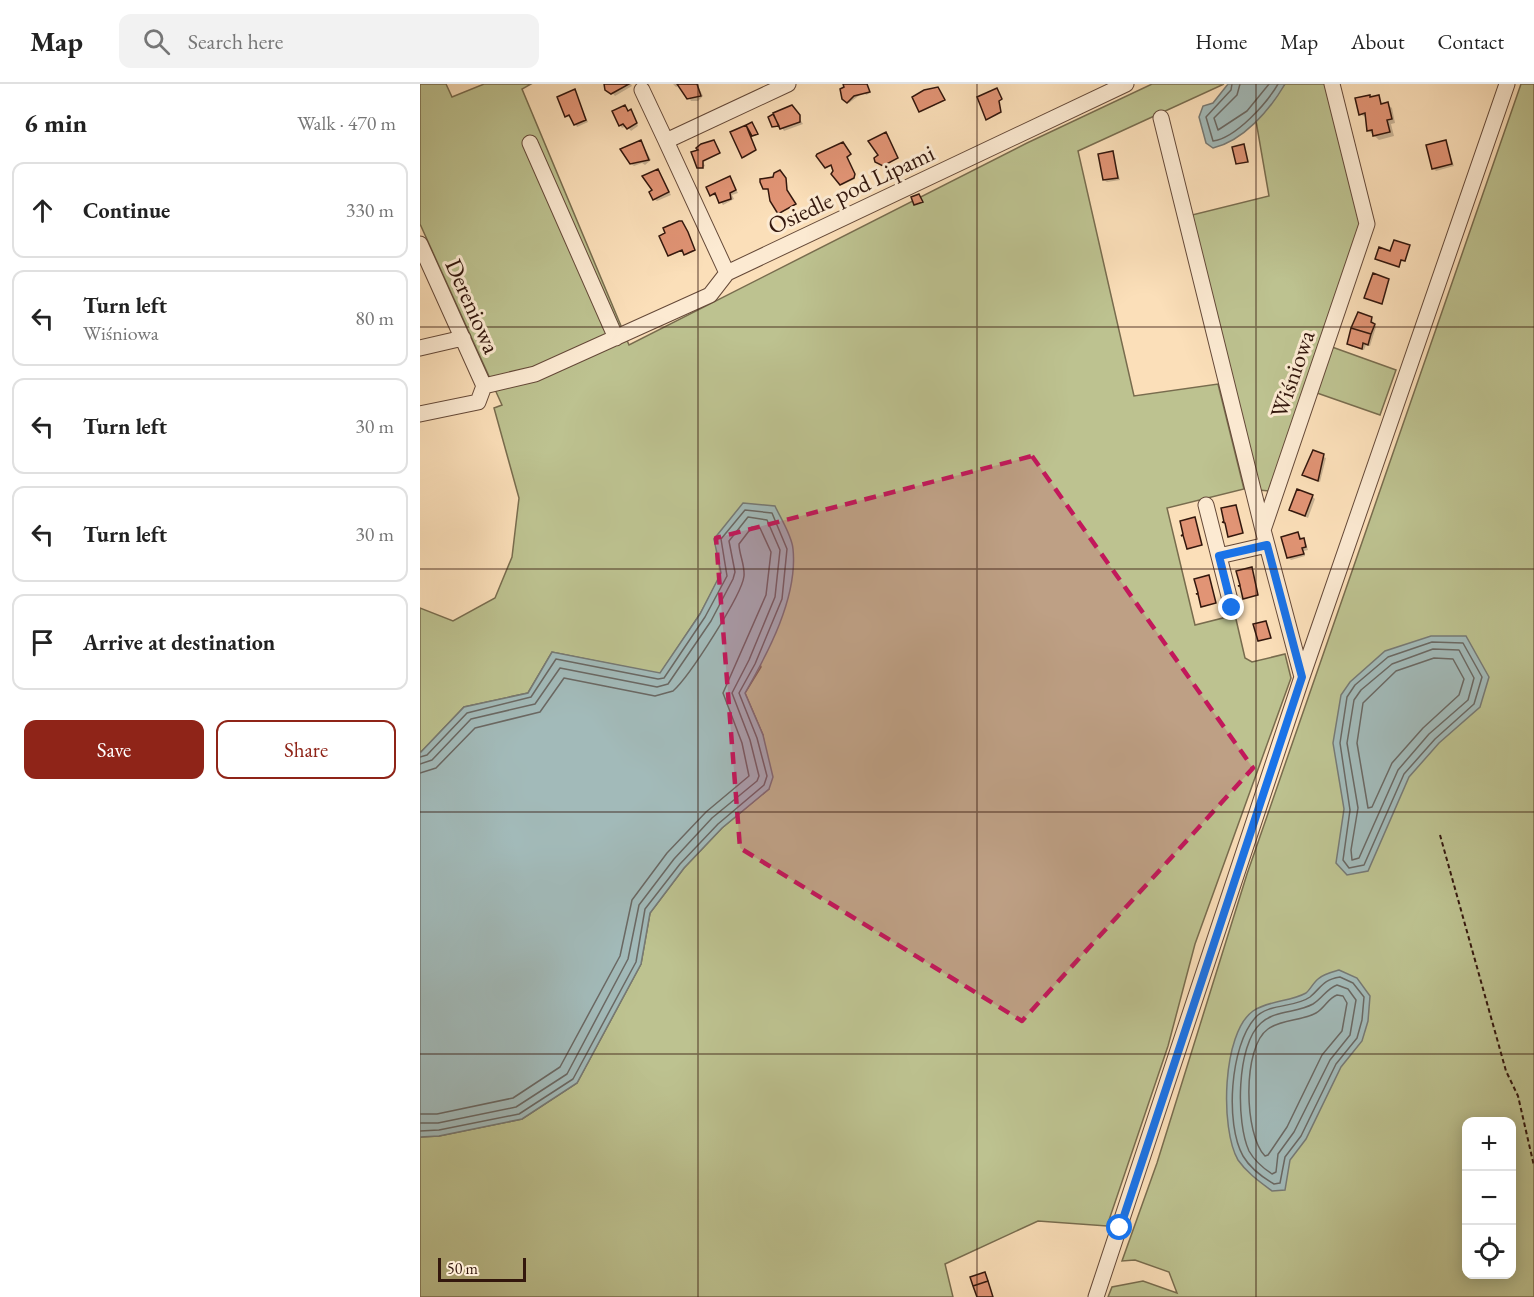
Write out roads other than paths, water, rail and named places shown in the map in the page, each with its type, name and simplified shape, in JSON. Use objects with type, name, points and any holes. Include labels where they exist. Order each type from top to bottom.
[{"type":"street","points":[[666,141],[761,90],[788,84]]},
{"type":"street","name":"Osiedle pod Lipami","points":[[727,273],[1126,84]]},
{"type":"street","name":"Wiśniowa","points":[[1265,538],[1367,224],[1332,84]]},
{"type":"street","points":[[1096,1297],[1302,677],[1507,84]]},
{"type":"street","points":[[420,414],[478,402],[484,386],[535,374],[710,295],[727,273],[642,90]]},
{"type":"street","points":[[1161,118],[1265,538],[1302,677]]},
{"type":"street","points":[[530,143],[616,338]]},
{"type":"street","name":"Dereniowa","points":[[420,244],[484,386]]},
{"type":"street","points":[[420,348],[456,342],[463,338]]},
{"type":"street","points":[[1206,505],[1232,608]]},
{"type":"street","points":[[1219,556],[1265,538]]},
{"type":"water","points":[[1228,84],[1285,84],[1264,114],[1245,132],[1213,148],[1206,143],[1199,117],[1203,106],[1213,103]]},
{"type":"water","points":[[743,503],[775,506],[793,549],[791,586],[780,624],[745,693],[763,735],[773,777],[769,789],[722,828],[684,868],[650,913],[641,964],[577,1083],[522,1119],[439,1136],[420,1137],[420,753],[464,707],[528,693],[552,652],[660,673],[700,614],[721,573],[714,539]]},
{"type":"water","points":[[1431,636],[1466,636],[1489,677],[1480,707],[1439,743],[1409,777],[1368,871],[1347,875],[1336,863],[1344,809],[1333,743],[1341,695],[1350,682],[1385,651]]},
{"type":"water","points":[[1339,970],[1357,978],[1370,996],[1368,1021],[1362,1041],[1341,1067],[1306,1139],[1290,1160],[1285,1190],[1272,1191],[1242,1165],[1232,1146],[1228,1127],[1227,1082],[1235,1039],[1243,1022],[1259,1007],[1306,993],[1320,977]]}]
